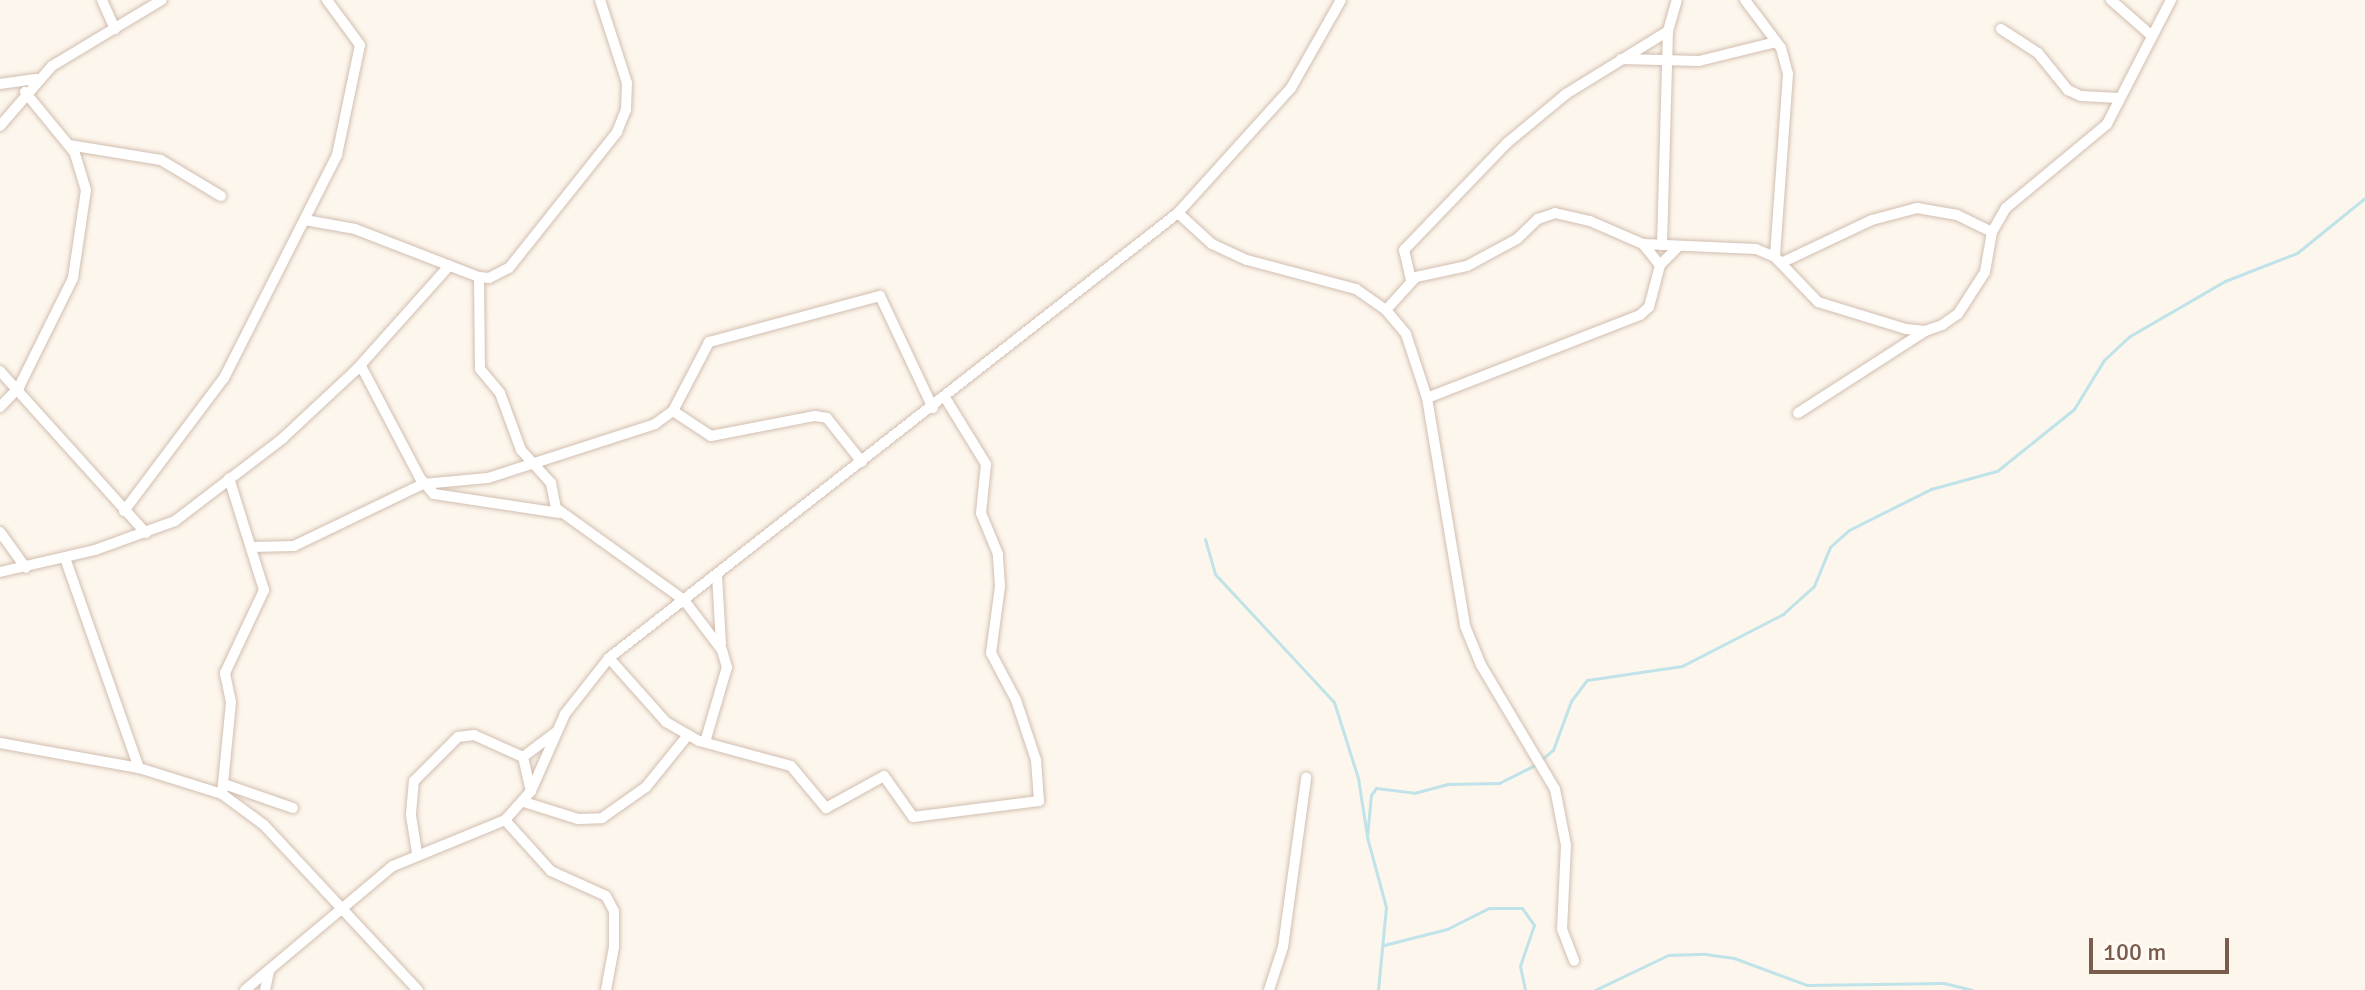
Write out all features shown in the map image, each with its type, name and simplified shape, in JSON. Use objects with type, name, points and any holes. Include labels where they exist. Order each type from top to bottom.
[{"type":"street","points":[[102,0],[115,29]]},
{"type":"street","points":[[0,126],[36,79],[162,0]]},
{"type":"street","points":[[124,511],[224,378],[341,145],[360,48],[327,0]]},
{"type":"street","points":[[305,220],[355,229],[479,277],[499,275],[516,262],[617,132],[626,110],[627,83],[600,0]]},
{"type":"street","points":[[245,990],[344,906],[417,853],[505,820],[531,791],[557,730],[578,693],[609,658],[946,399],[1178,213],[1291,88],[1339,5],[1351,0]]},
{"type":"street","points":[[1662,245],[1668,31],[1677,0]]},
{"type":"street","points":[[1745,0],[1776,42],[1788,74],[1778,260]]},
{"type":"street","points":[[2111,0],[2151,35]]},
{"type":"street","points":[[1798,413],[1925,331],[1958,314],[1985,272],[1992,232],[2024,190],[2100,133],[2171,0]]},
{"type":"street","points":[[2001,29],[2038,53],[2068,90],[2081,96],[2119,98]]},
{"type":"street","points":[[1411,280],[1402,259],[1412,239],[1507,143],[1619,59],[1668,31]]},
{"type":"street","points":[[1619,59],[1711,59],[1776,42]]},
{"type":"street","points":[[0,84],[36,79]]},
{"type":"street","points":[[0,407],[19,387],[78,260],[86,190],[69,145],[25,92]]},
{"type":"street","points":[[69,145],[161,160],[221,196]]},
{"type":"street","points":[[1778,260],[1872,220],[1917,208],[1957,215],[1992,232]]},
{"type":"street","points":[[1178,213],[1231,253],[1341,283],[1386,310],[1416,355],[1427,398],[1465,626],[1481,665],[1558,798],[1566,845],[1562,929],[1574,961]]},
{"type":"street","points":[[1386,310],[1411,280],[1467,266],[1517,239],[1546,214],[1566,214],[1643,244],[1678,247],[1723,244],[1778,260],[1818,302],[1925,331]]},
{"type":"street","points":[[1643,244],[1660,265]]},
{"type":"street","points":[[1427,398],[1640,315],[1649,307],[1660,265],[1678,247]]},
{"type":"street","points":[[0,572],[65,558],[175,521],[283,438],[361,366],[449,266]]},
{"type":"street","points":[[479,277],[480,369],[500,393],[521,450],[551,483],[560,513]]},
{"type":"street","points":[[251,547],[294,546],[423,484],[467,482],[655,424],[673,411],[709,342],[880,296],[933,408]]},
{"type":"street","points":[[361,366],[423,484],[450,499],[560,513],[684,600],[722,650]]},
{"type":"street","points":[[0,371],[19,387],[146,533]]},
{"type":"street","points":[[609,658],[666,722],[705,742],[791,766],[826,808],[884,776],[913,817],[1039,801],[1036,760],[1016,700],[991,653],[1000,586],[998,554],[981,513],[986,464],[946,399]]},
{"type":"street","points":[[673,411],[711,436],[815,416],[827,418],[862,462]]},
{"type":"street","points":[[223,789],[231,702],[225,673],[264,590],[229,478]]},
{"type":"street","points":[[0,532],[26,568]]},
{"type":"street","points":[[65,558],[139,768]]},
{"type":"street","points":[[705,742],[727,667],[722,650],[717,575]]},
{"type":"street","points":[[523,757],[557,730]]},
{"type":"street","points":[[417,853],[411,814],[414,781],[458,737],[474,735],[523,757]]},
{"type":"street","points":[[524,802],[578,819],[602,818],[646,787],[688,735]]},
{"type":"street","points":[[0,743],[139,768],[293,808]]},
{"type":"street","points":[[523,757],[531,791]]},
{"type":"street","points":[[1269,990],[1283,947],[1306,778]]},
{"type":"street","points":[[223,789],[264,825],[344,906],[418,990]]},
{"type":"street","points":[[505,820],[551,871],[606,896],[614,911],[614,947],[606,990]]},
{"type":"street","points":[[265,990],[269,971]]},
{"type":"waterway","points":[[1541,760],[1553,750],[1571,701],[1587,680],[1682,666],[1783,614],[1814,586],[1830,547],[1849,530],[1931,489],[1997,471],[2074,409],[2104,360],[2130,336],[2225,281],[2297,253],[2365,198]]},
{"type":"waterway","points":[[1205,539],[1215,574],[1334,702],[1358,778],[1367,836]]},
{"type":"waterway","points":[[1378,990],[1386,907],[1367,837],[1371,795],[1376,788],[1414,793],[1447,784],[1499,783],[1535,765]]},
{"type":"waterway","points":[[1384,945],[1447,929],[1489,908],[1522,908],[1534,925],[1520,966],[1525,990]]},
{"type":"waterway","points":[[1595,990],[1668,955],[1705,954],[1734,958],[1807,985],[1944,983],[1972,990]]}]
